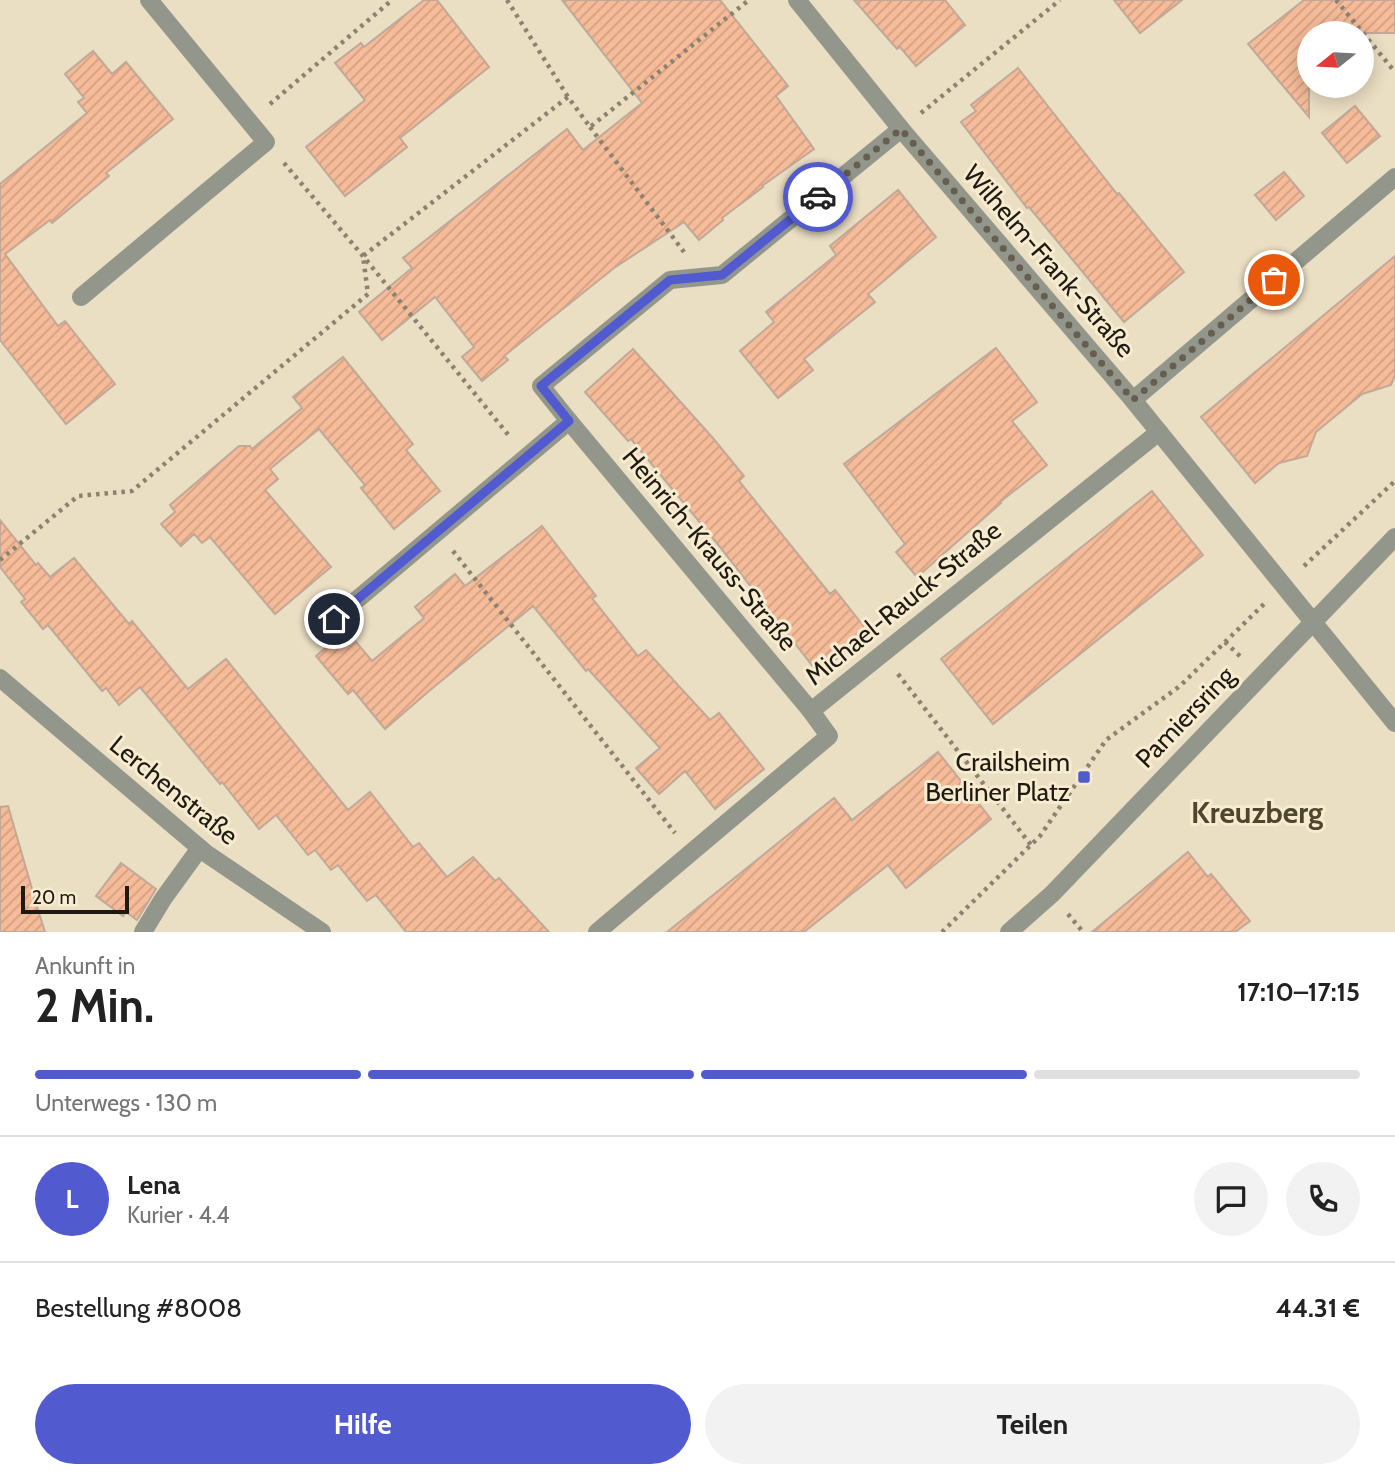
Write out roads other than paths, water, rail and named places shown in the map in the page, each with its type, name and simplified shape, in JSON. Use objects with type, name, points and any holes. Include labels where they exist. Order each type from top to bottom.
[{"type":"street","points":[[81,297],[266,142],[149,0]]},
{"type":"street","name":"Wilhelm-Frank-Straße","points":[[797,0],[901,129],[1133,400],[1395,723]]},
{"type":"street","name":"Heinrich-Krauss-Straße","points":[[811,711],[541,386],[670,280],[722,275],[901,129]]},
{"type":"street","points":[[1133,400],[1395,177]]},
{"type":"street","points":[[334,619],[569,421]]},
{"type":"street","name":"Michael-Rauck-Straße","points":[[597,932],[829,736],[811,711],[1159,432]]},
{"type":"street","name":"Pamiersring","points":[[1010,932],[1052,894],[1395,537]]},
{"type":"street","name":"Lerchenstraße","points":[[0,678],[200,848],[322,932]]},
{"type":"street","points":[[143,932],[200,848]]},
{"type":"place","name":"Crailsheim Berliner Platz","points":[[1084,777]]},
{"type":"district","name":"Kreuzberg","points":[[1257,812]]}]
